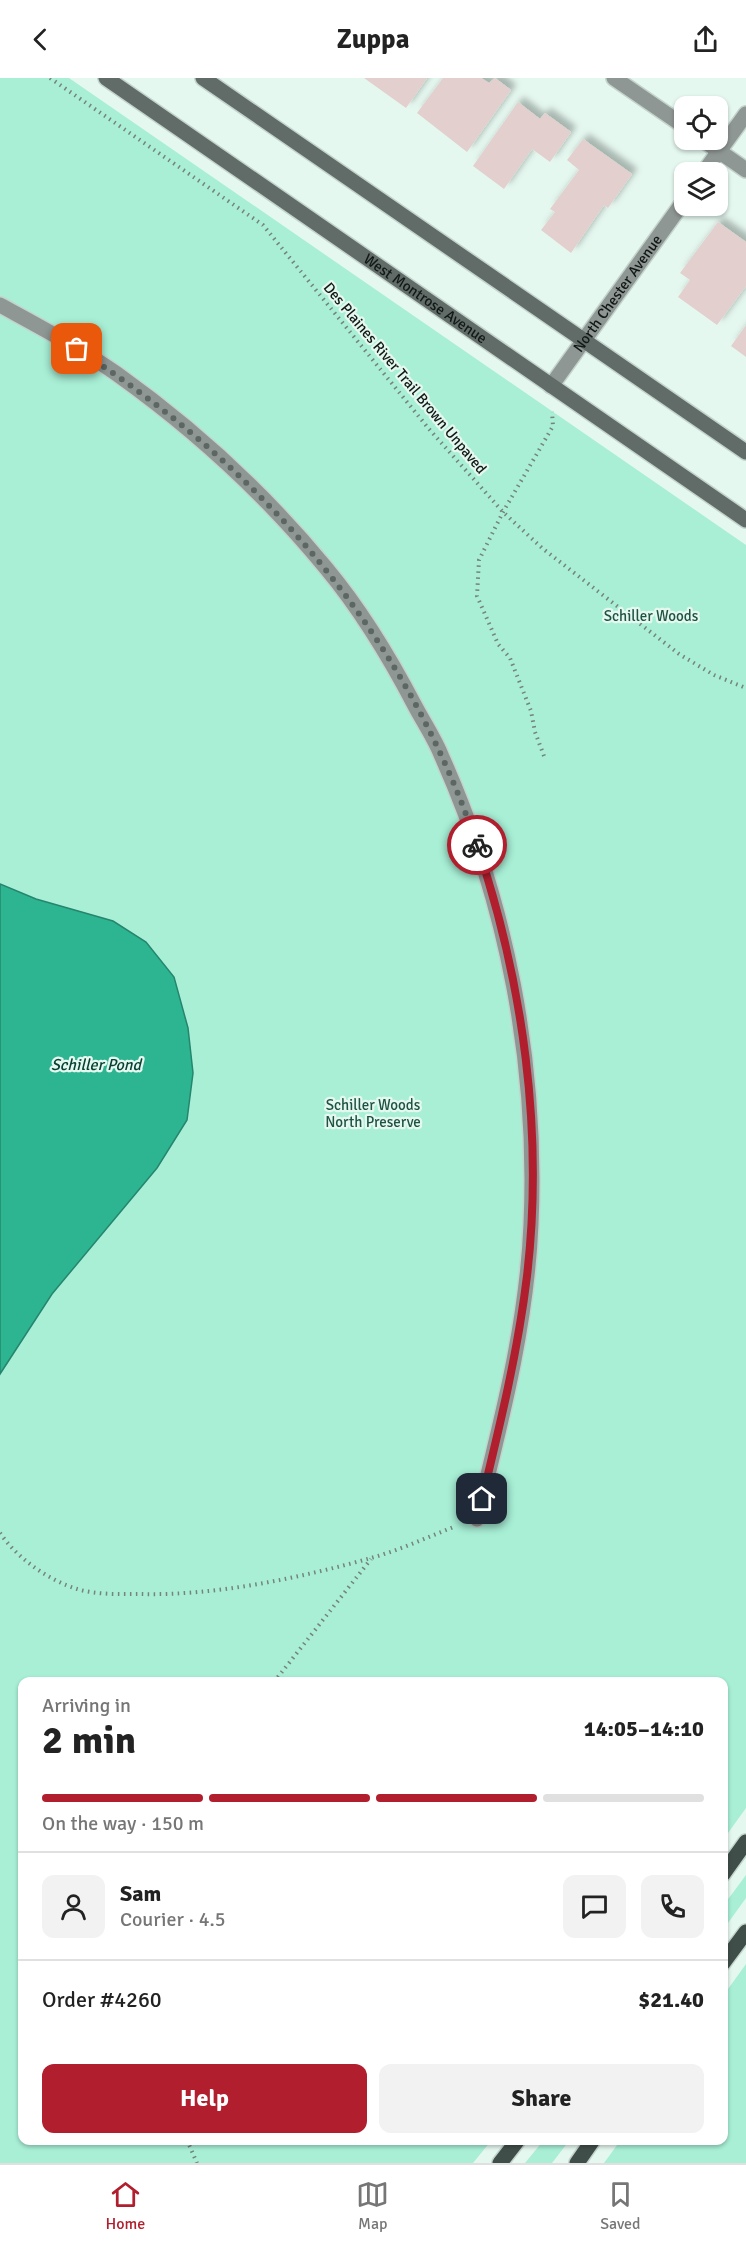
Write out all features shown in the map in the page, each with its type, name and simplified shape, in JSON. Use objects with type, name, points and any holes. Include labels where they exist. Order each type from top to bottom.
[{"type":"main road","name":"West Montrose Avenue","points":[[106,78],[746,520]]},
{"type":"main road","points":[[203,78],[746,452]]},
{"type":"main road","points":[[728,1867],[746,1842]]},
{"type":"main road","points":[[728,1957],[746,1932]]},
{"type":"main road","points":[[501,2163],[514,2145]]},
{"type":"main road","points":[[577,2163],[590,2145]]},
{"type":"street","points":[[614,78],[674,119]]},
{"type":"street","points":[[712,162],[746,114]]},
{"type":"street","points":[[717,150],[746,170]]},
{"type":"street","name":"North Chester Avenue","points":[[551,386],[674,215]]},
{"type":"street","points":[[0,305],[58,336],[115,373],[158,405],[223,460],[280,515],[328,570],[369,627],[441,754],[471,828],[497,911],[518,1010],[526,1061],[532,1162],[527,1276],[506,1398],[477,1519]]},
{"type":"path","name":"Des Plaines River Trail Brown Unpaved","points":[[50,78],[263,225],[429,429],[503,512],[542,548],[679,654],[714,675],[746,688]]},
{"type":"path","points":[[544,756],[535,732],[531,711],[510,658],[498,644],[477,597],[479,560],[503,512],[553,426],[551,386]]},
{"type":"path","points":[[0,1533],[6,1542],[29,1562],[52,1578],[77,1589],[108,1594],[160,1595],[216,1590],[289,1577],[371,1558],[477,1519]]},
{"type":"path","points":[[278,1677],[371,1558]]},
{"type":"path","points":[[189,2145],[198,2163]]},
{"type":"green space","name":"Schiller Woods North Preserve","points":[[0,78],[69,78],[746,545],[746,1808],[728,1833],[728,1677],[18,1677],[18,2145],[488,2145],[473,2163],[0,2163]]},
{"type":"green space","points":[[746,1875],[746,1898],[728,1923],[728,1899]]},
{"type":"green space","points":[[746,1964],[746,2163],[604,2163],[617,2145],[728,2145],[728,1989]]},
{"type":"green space","points":[[540,2145],[566,2145],[552,2163],[525,2163]]},
{"type":"water","name":"Schiller Pond","points":[[0,884],[36,899],[113,921],[146,942],[174,977],[188,1028],[193,1073],[187,1120],[157,1168],[52,1294],[0,1374]]},
{"type":"building","points":[[364,78],[427,78],[406,108]]},
{"type":"building","points":[[443,78],[481,78],[489,83],[495,78],[511,90],[467,152],[417,113]]},
{"type":"building","points":[[518,102],[540,119],[545,113],[571,132],[550,162],[532,149],[504,189],[473,166]]},
{"type":"building","points":[[583,139],[632,174],[608,208],[604,205],[571,253],[541,230],[555,212],[550,209],[579,170],[567,160]]},
{"type":"building","points":[[718,222],[746,242],[746,286],[717,325],[678,297],[690,280],[680,273]]},
{"type":"building","points":[[746,325],[746,357],[731,346]]},
{"type":"way so far","points":[[77,349],[115,373],[167,412],[223,460],[280,515],[328,570],[369,627],[402,681],[441,754],[477,845]]},
{"type":"route","points":[[477,845],[497,911],[518,1010],[531,1113],[532,1162],[527,1276],[506,1398],[482,1499]]},
{"type":"park label","name":"Schiller Woods","points":[[651,616]]}]
